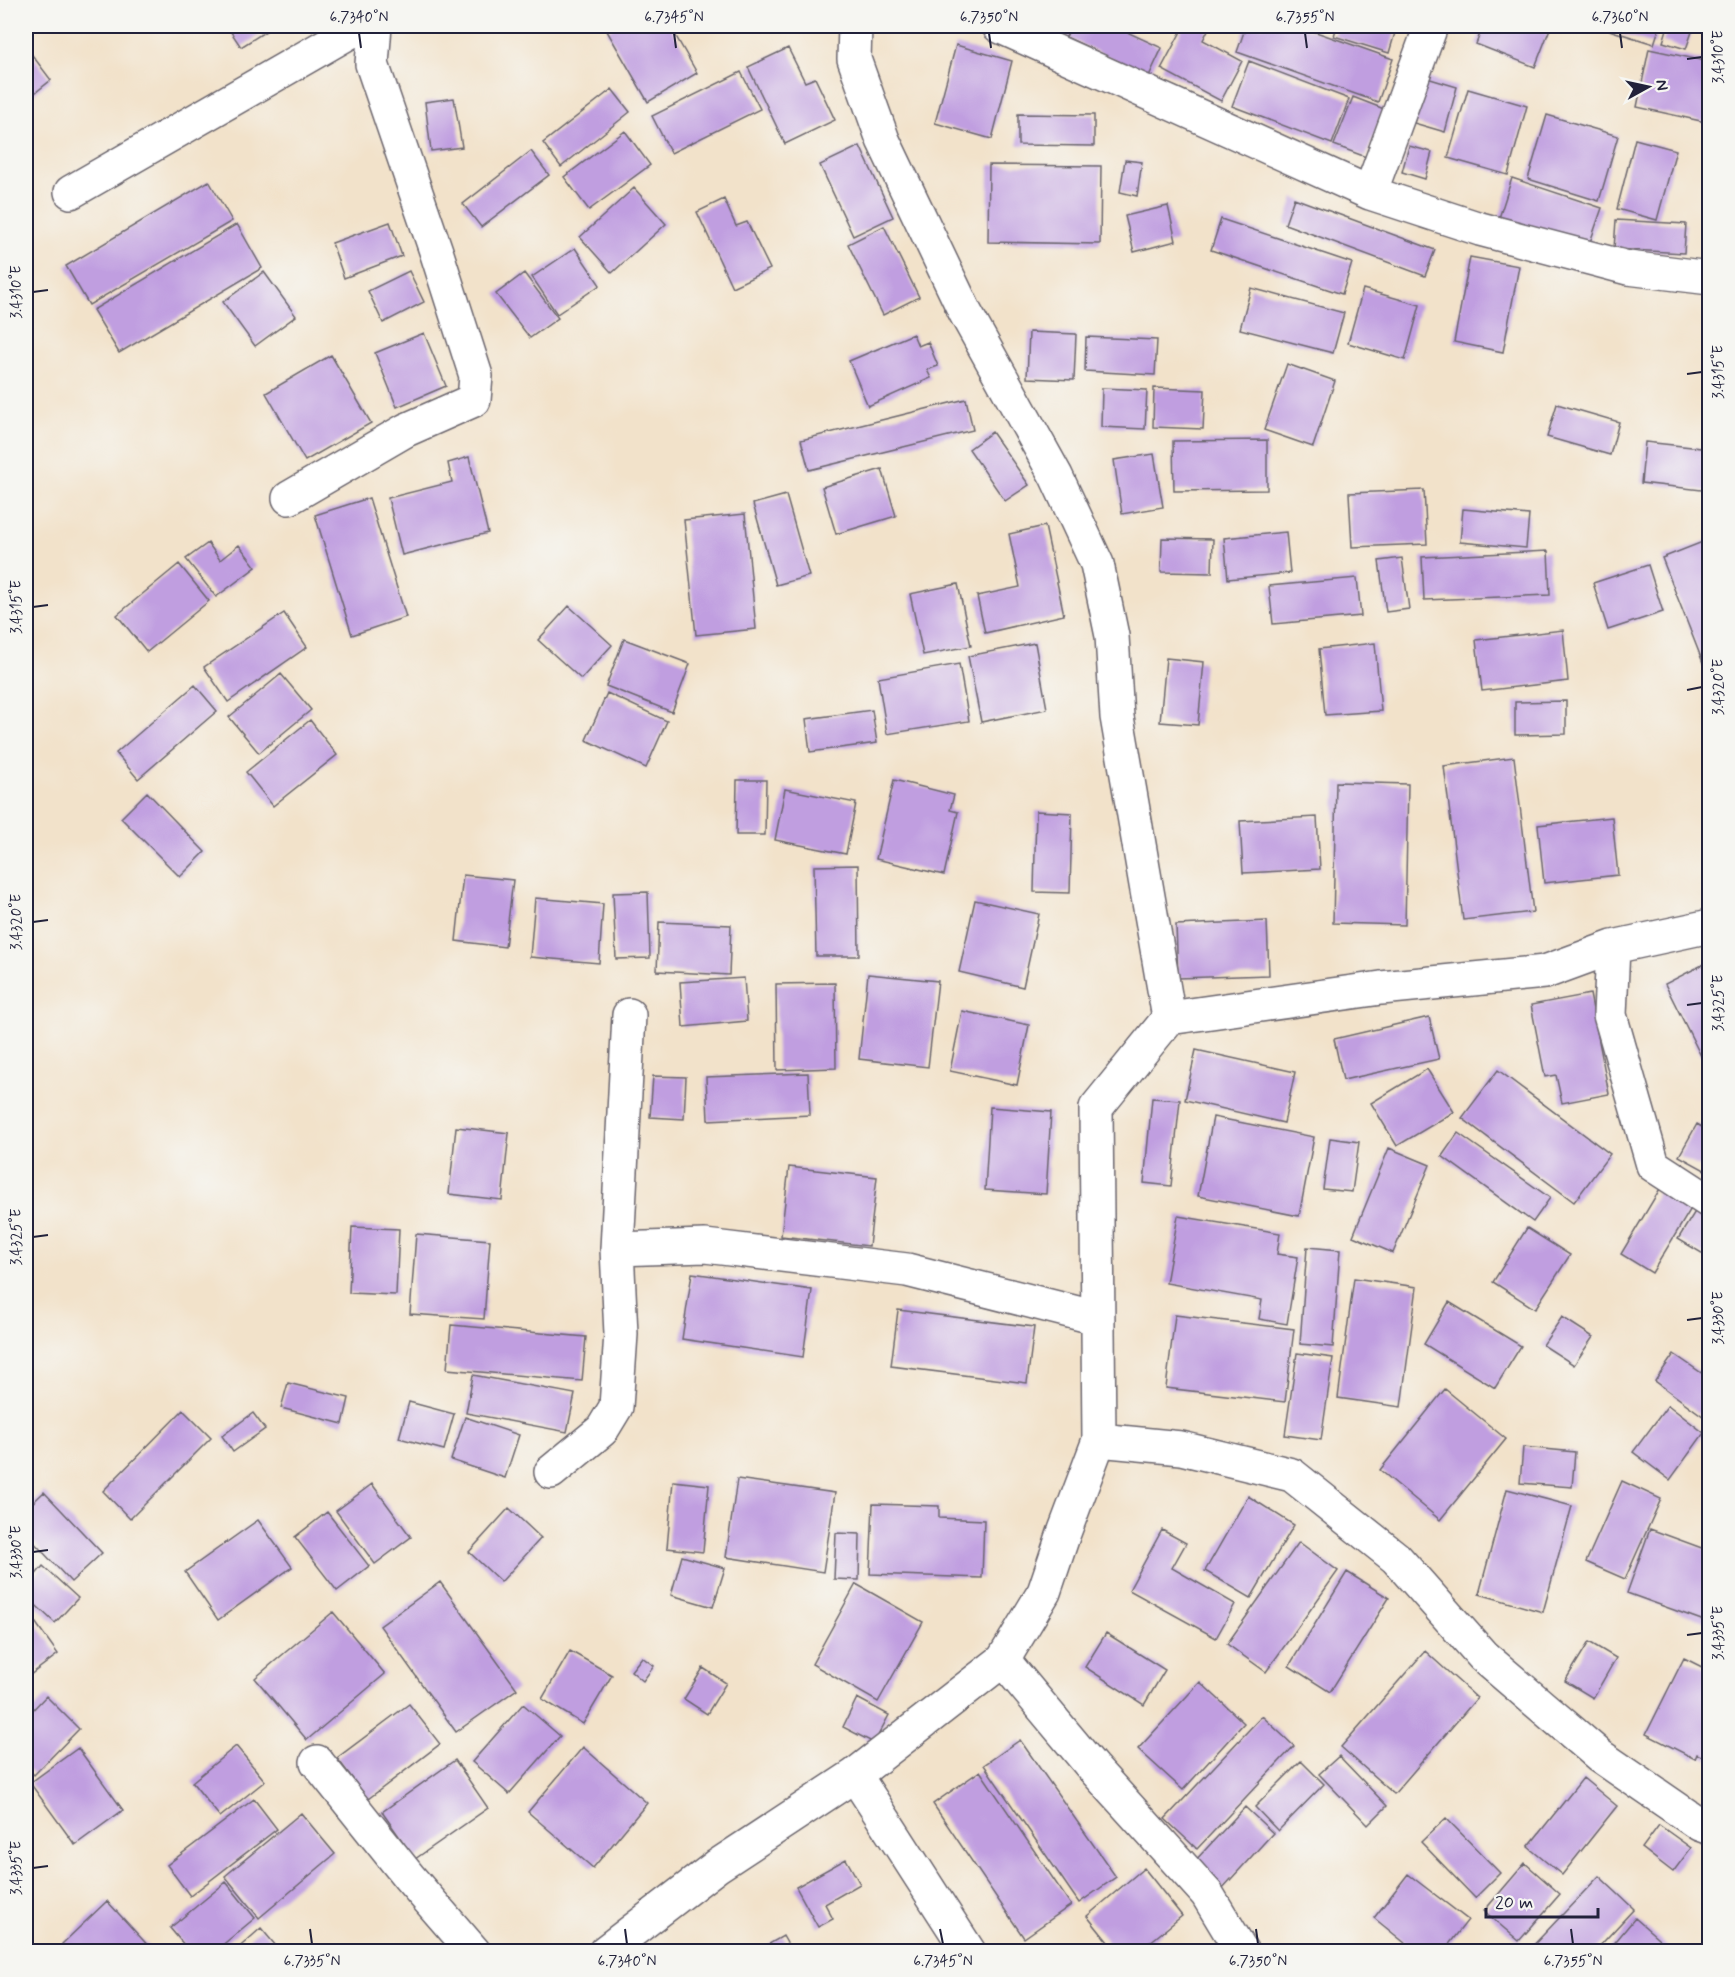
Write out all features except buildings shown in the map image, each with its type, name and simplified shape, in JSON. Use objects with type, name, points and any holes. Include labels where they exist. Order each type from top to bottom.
[{"type":"street","points":[[72,192],[360,26]]},
{"type":"street","points":[[289,498],[406,430],[474,400],[476,376],[372,64],[375,26]]},
{"type":"street","points":[[855,26],[854,59],[883,140],[965,312],[1056,476],[1097,564],[1112,636],[1117,717],[1169,1018]]},
{"type":"street","points":[[999,26],[1370,193],[1480,230],[1628,268],[1710,278]]},
{"type":"street","points":[[1370,193],[1431,26]]},
{"type":"street","points":[[605,1952],[717,1866],[855,1775],[1003,1660],[1044,1592],[1099,1440],[1096,1108],[1169,1018],[1381,988],[1545,972],[1613,947],[1710,927]]},
{"type":"street","points":[[1613,947],[1610,1015],[1653,1165],[1710,1202]]},
{"type":"street","points":[[551,1472],[602,1430],[616,1407],[621,1334],[617,1249],[629,1015]]},
{"type":"street","points":[[617,1249],[705,1246],[906,1270],[1097,1318]]},
{"type":"street","points":[[1099,1440],[1180,1448],[1292,1475],[1396,1558],[1483,1656],[1600,1756],[1699,1824],[1710,1827]]},
{"type":"street","points":[[1003,1660],[1093,1768],[1207,1894],[1242,1952]]},
{"type":"street","points":[[317,1762],[409,1877],[474,1952]]},
{"type":"street","points":[[855,1775],[969,1952]]}]
